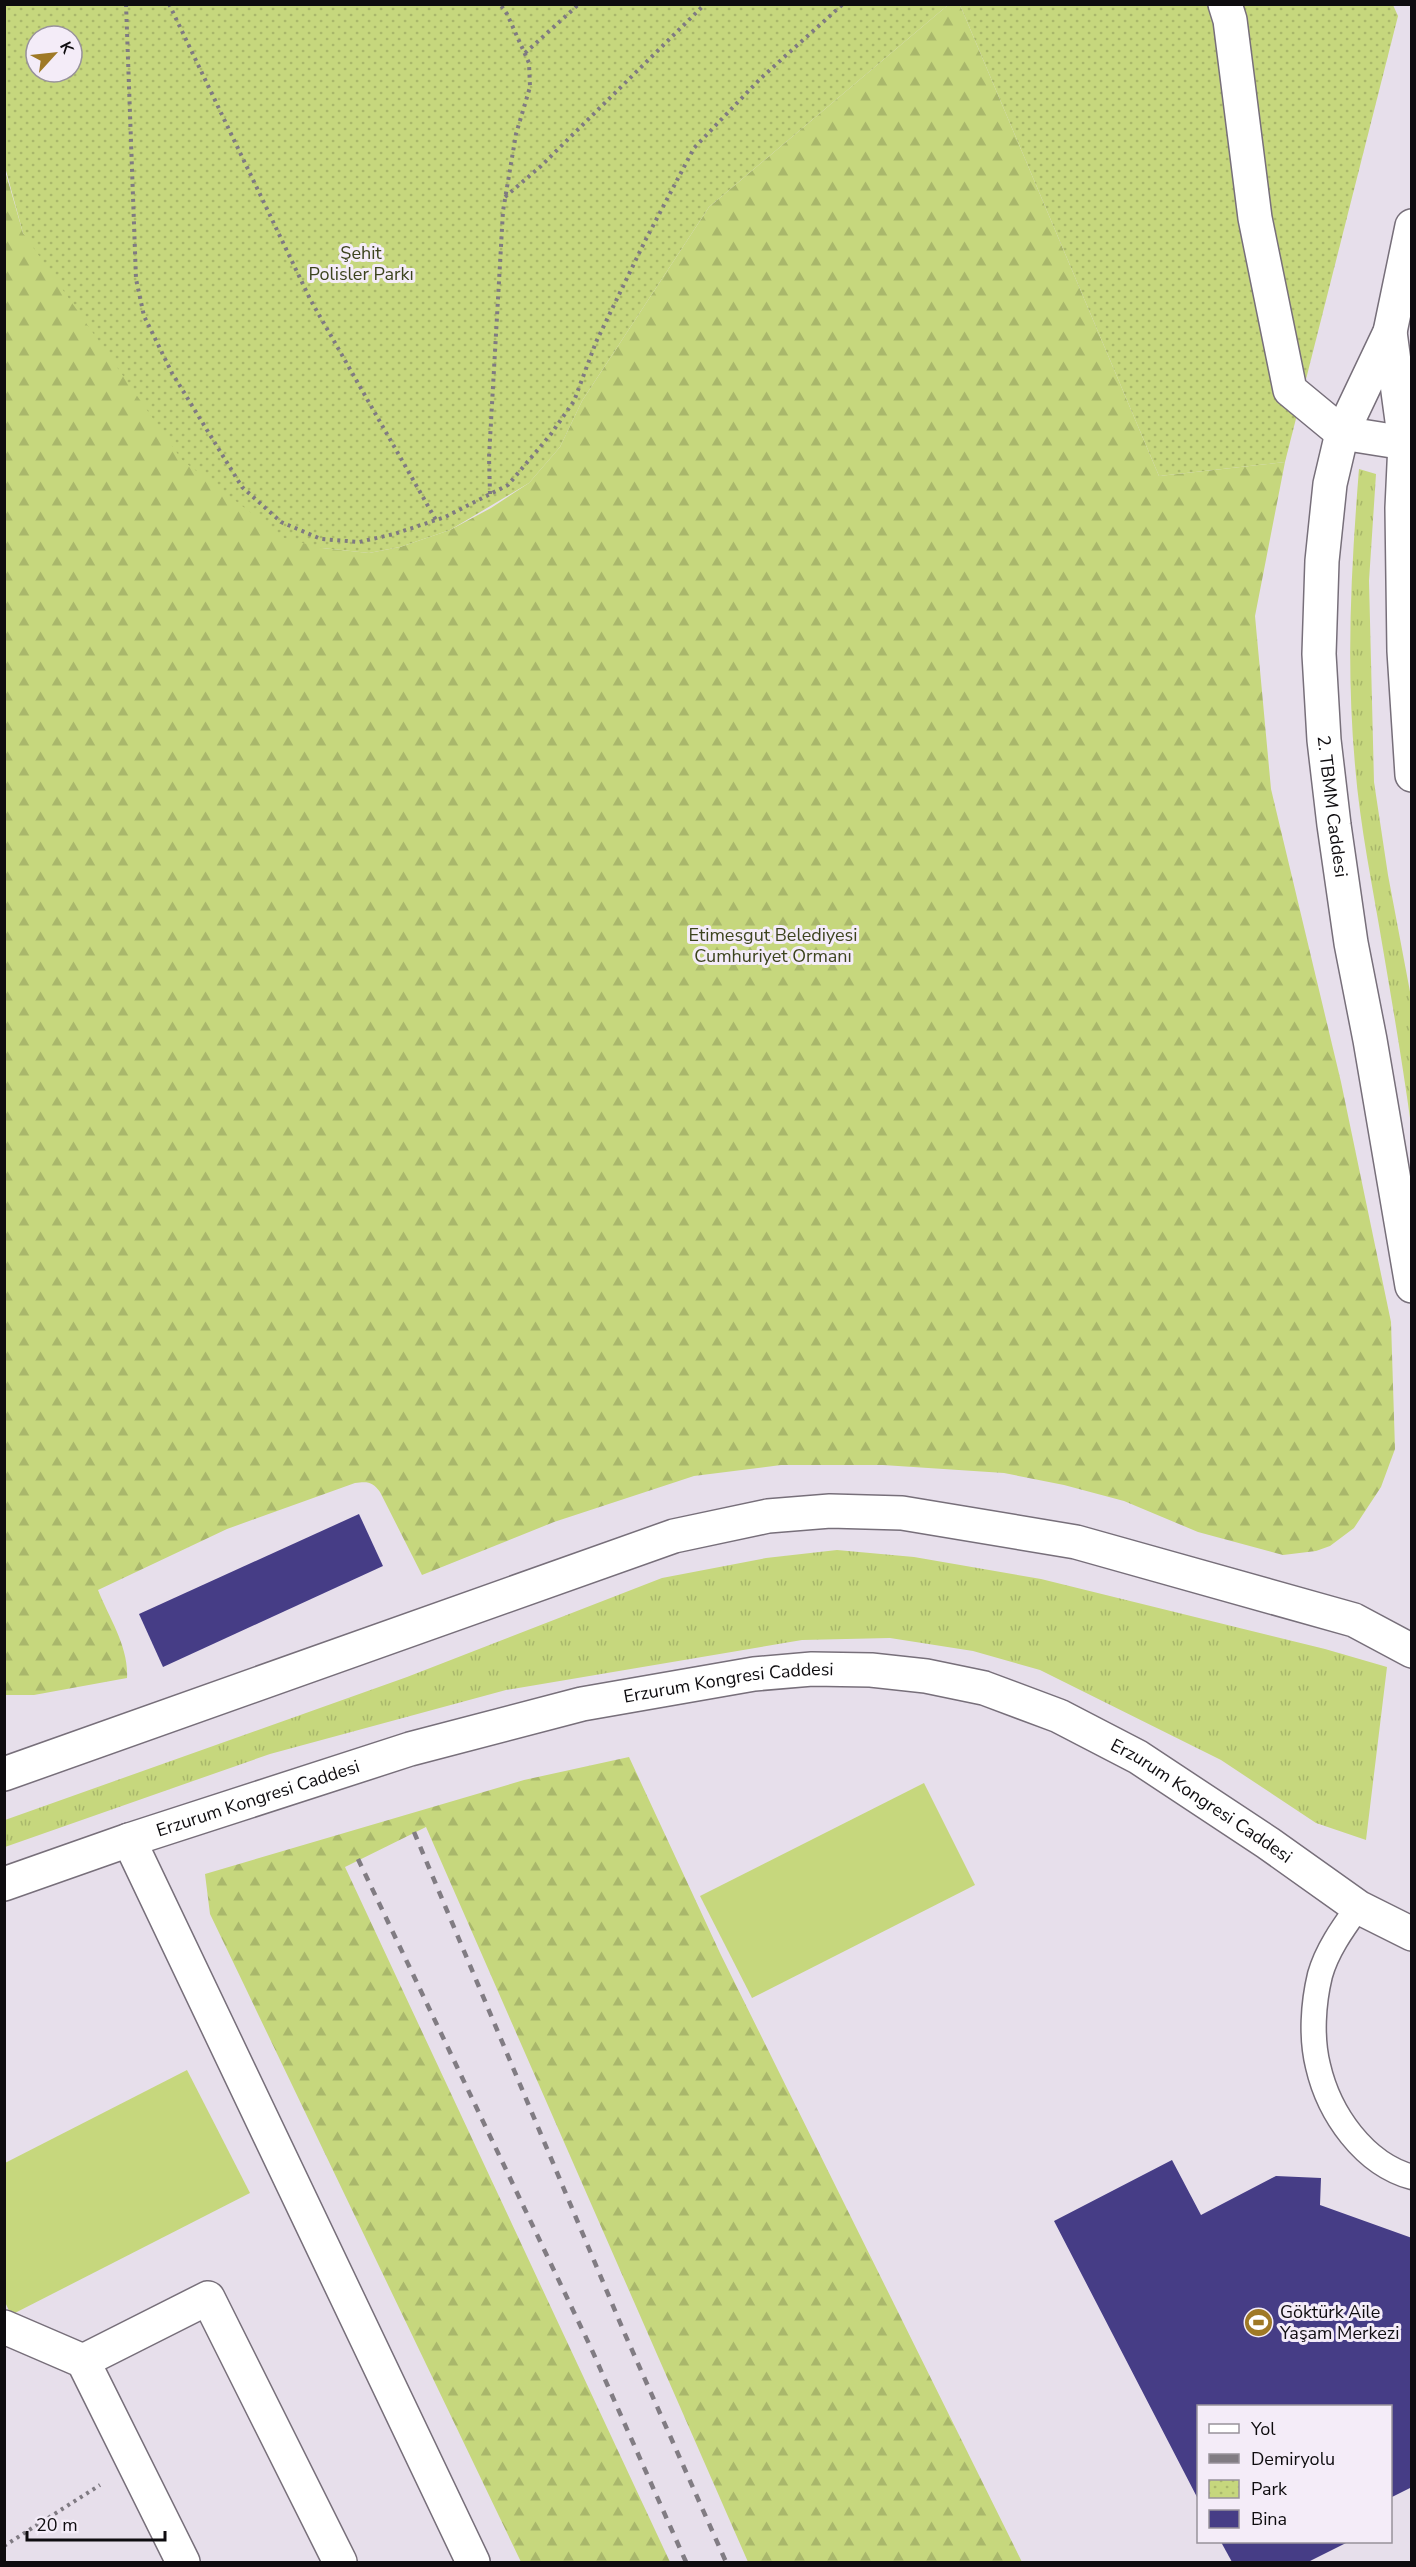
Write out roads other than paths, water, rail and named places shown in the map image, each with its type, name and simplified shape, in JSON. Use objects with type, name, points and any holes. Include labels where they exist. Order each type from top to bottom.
[{"type":"street","points":[[1225,4],[1230,20],[1243,109],[1254,218],[1290,390],[1342,433],[1408,443]]},
{"type":"street","name":"2. TBMM Caddesi","points":[[1412,226],[1390,332],[1342,433],[1330,484],[1322,561],[1319,654],[1324,740],[1351,943],[1412,1286]]},
{"type":"street","name":"2. TBMM Caddesi","points":[[1390,332],[1408,443],[1402,508],[1404,651],[1412,775]]},
{"type":"street","points":[[4,1774],[674,1536],[768,1516],[830,1511],[902,1513],[1076,1542],[1354,1620],[1412,1651]]},
{"type":"street","name":"Erzurum Kongresi Caddesi","points":[[4,1884],[129,1840],[410,1749],[582,1704],[754,1674],[812,1669],[871,1670],[926,1676],[984,1689],[1059,1716],[1138,1757],[1268,1843],[1358,1908],[1412,1934]]},
{"type":"street","points":[[129,1840],[472,2562]]},
{"type":"street","points":[[83,2361],[208,2298],[340,2562]]},
{"type":"street","points":[[4,2327],[83,2361],[183,2562]]},
{"type":"lane","points":[[1358,1908],[1335,1940],[1320,1974],[1313,2023],[1318,2066],[1334,2107],[1362,2149],[1398,2174],[1412,2177]]},
{"type":"railway","points":[[414,1832],[624,2332],[726,2562]]},
{"type":"railway","points":[[358,1859],[591,2348],[686,2562]]},
{"type":"place","name":"Göktürk Aile Yaşam Merkezi","points":[[1259,2322]]},
{"type":"park label","name":"Şehit Polisler Parkı","points":[[361,263]]},
{"type":"park label","name":"Etimesgut Belediyesi Cumhuriyet Ormanı","points":[[773,945]]}]
